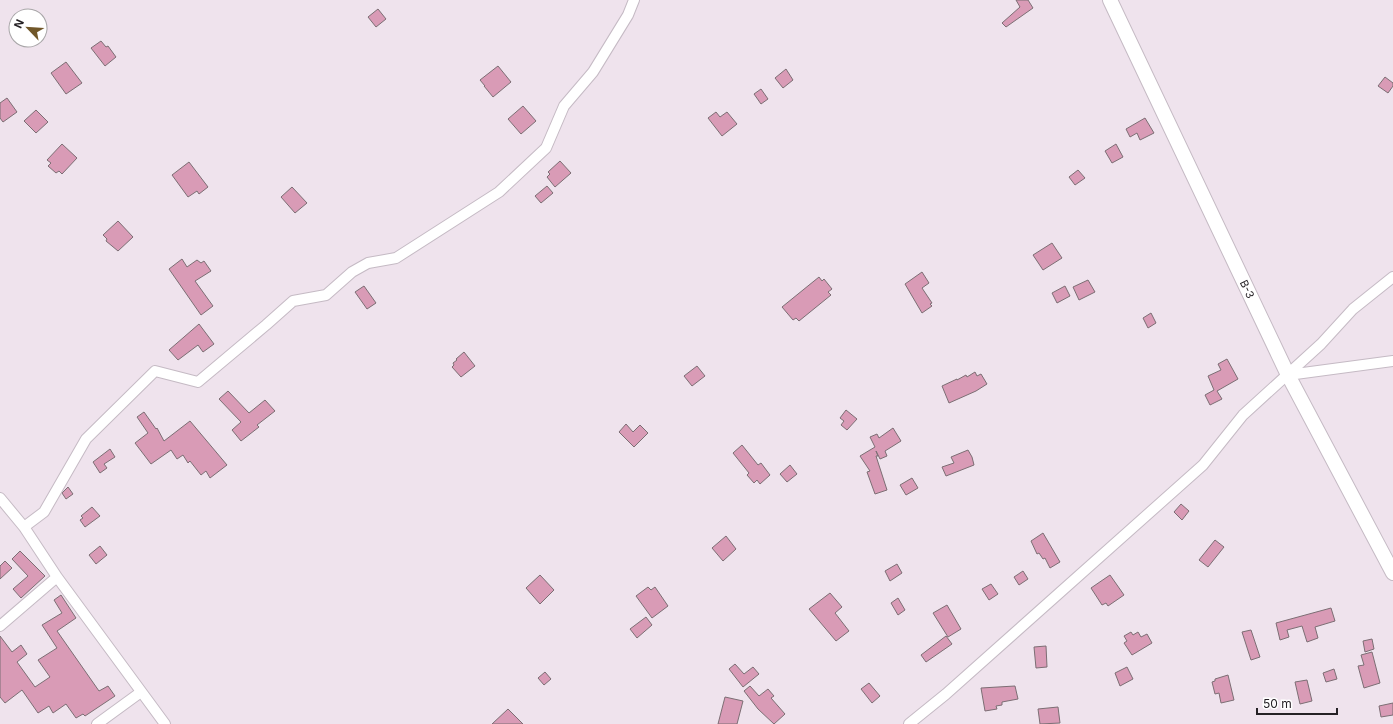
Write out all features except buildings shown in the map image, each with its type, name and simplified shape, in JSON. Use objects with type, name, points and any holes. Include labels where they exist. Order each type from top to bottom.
[{"type":"main road","name":"B-3","points":[[1110,0],[1288,375],[1393,573]]},
{"type":"street","points":[[24,527],[44,512],[86,439],[155,371],[198,382],[293,301],[326,295],[352,272],[368,263],[396,258],[499,192],[546,148],[564,106],[593,72],[628,14],[634,0]]},
{"type":"street","points":[[909,724],[951,689],[1203,465],[1243,415],[1321,344],[1353,309],[1393,277]]},
{"type":"street","points":[[1288,375],[1393,361]]},
{"type":"street","points":[[0,498],[24,527],[57,577],[165,724]]},
{"type":"street","points":[[0,626],[57,577]]},
{"type":"street","points":[[97,724],[141,692]]}]
